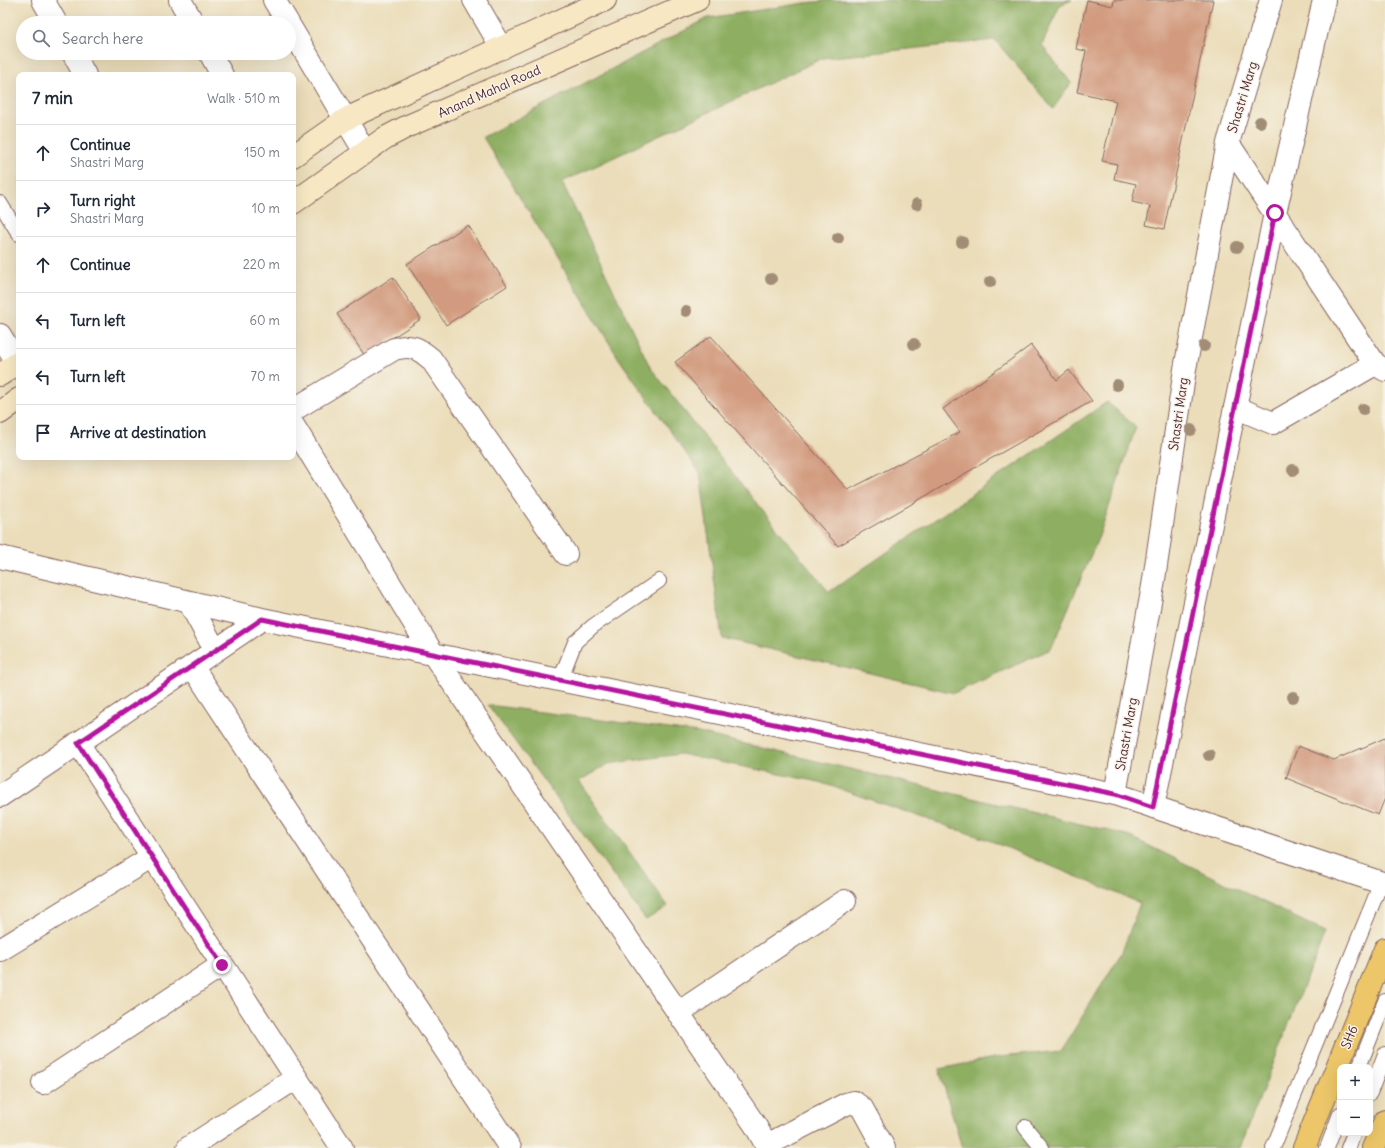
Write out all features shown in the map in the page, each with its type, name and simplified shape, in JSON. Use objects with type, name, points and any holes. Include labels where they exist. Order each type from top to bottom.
[{"type":"main road","points":[[296,154],[346,119],[605,0]]},
{"type":"main road","name":"Anand Mahal Road","points":[[296,200],[385,138],[408,126],[697,0]]},
{"type":"main road","points":[[0,413],[16,401]]},
{"type":"main road","name":"SH6","points":[[1304,1148],[1385,949]]},
{"type":"main road","points":[[1373,1148],[1385,1120]]},
{"type":"street","points":[[43,0],[52,16]]},
{"type":"street","points":[[180,0],[189,16]]},
{"type":"street","points":[[274,0],[283,16]]},
{"type":"street","points":[[474,0],[502,48]]},
{"type":"street","name":"Shastri Marg","points":[[1115,794],[1153,586],[1185,369],[1228,143],[1271,0]]},
{"type":"street","points":[[1153,807],[1275,213],[1324,0]]},
{"type":"street","points":[[296,37],[365,152]]},
{"type":"street","points":[[77,60],[83,72]]},
{"type":"street","points":[[214,60],[220,72]]},
{"type":"street","points":[[1228,143],[1380,367],[1273,423],[1235,407]]},
{"type":"street","points":[[0,335],[12,366]]},
{"type":"street","points":[[296,408],[394,349],[406,346],[419,349],[431,359],[566,554]]},
{"type":"street","points":[[296,430],[433,654],[755,1124],[768,1146],[846,1104],[854,1102],[862,1108],[884,1148]]},
{"type":"street","points":[[0,557],[262,619],[1115,794],[1383,884]]},
{"type":"street","points":[[189,602],[215,650]]},
{"type":"street","points":[[0,796],[262,619]]},
{"type":"street","points":[[192,666],[510,1148]]},
{"type":"street","points":[[78,743],[342,1148]]},
{"type":"street","points":[[0,950],[152,857]]},
{"type":"street","points":[[678,1012],[845,901]]},
{"type":"street","points":[[43,1083],[222,965]]},
{"type":"street","points":[[188,1148],[296,1078]]},
{"type":"lane","points":[[0,203],[16,229]]},
{"type":"lane","points":[[560,680],[575,642],[593,626],[659,581]]},
{"type":"lane","points":[[1273,1148],[1383,884]]},
{"type":"lane","points":[[1360,1064],[1385,1001]]},
{"type":"lane","points":[[1373,1084],[1385,1054]]},
{"type":"lane","points":[[1327,1148],[1337,1122]]},
{"type":"lane","points":[[1026,1127],[1042,1148]]},
{"type":"lane","points":[[1348,1148],[1353,1136]]},
{"type":"green space","points":[[832,0],[1072,0],[1060,5],[1042,45],[1071,83],[1053,109],[995,40],[823,58],[562,182],[650,367],[753,499],[829,592],[1107,402],[1136,427],[1099,536],[1051,649],[954,693],[722,638],[700,473],[619,359],[483,137],[708,18]]},
{"type":"green space","points":[[488,705],[699,733],[1127,835],[1325,932],[1240,1148],[962,1148],[939,1069],[999,1057],[1061,1051],[1122,952],[1140,903],[991,841],[819,782],[680,754],[608,764],[579,781],[668,906],[646,920]]},
{"type":"building","points":[[1087,0],[1113,6],[1114,0],[1213,0],[1164,229],[1146,225],[1150,206],[1132,202],[1136,184],[1114,179],[1117,164],[1102,161],[1116,101],[1077,92],[1086,51],[1076,49]]},
{"type":"building","points":[[468,225],[507,286],[446,325],[407,264]]},
{"type":"building","points":[[393,277],[421,319],[365,356],[337,314]]},
{"type":"building","points":[[711,336],[848,490],[960,432],[943,409],[1031,345],[1057,380],[1069,370],[1092,401],[838,546],[675,362]]},
{"type":"building","points":[[1385,738],[1385,798],[1378,815],[1286,778],[1298,746],[1334,760]]},
{"type":"route","points":[[222,965],[78,743],[262,619],[1115,794],[1153,807],[1275,213]]}]
